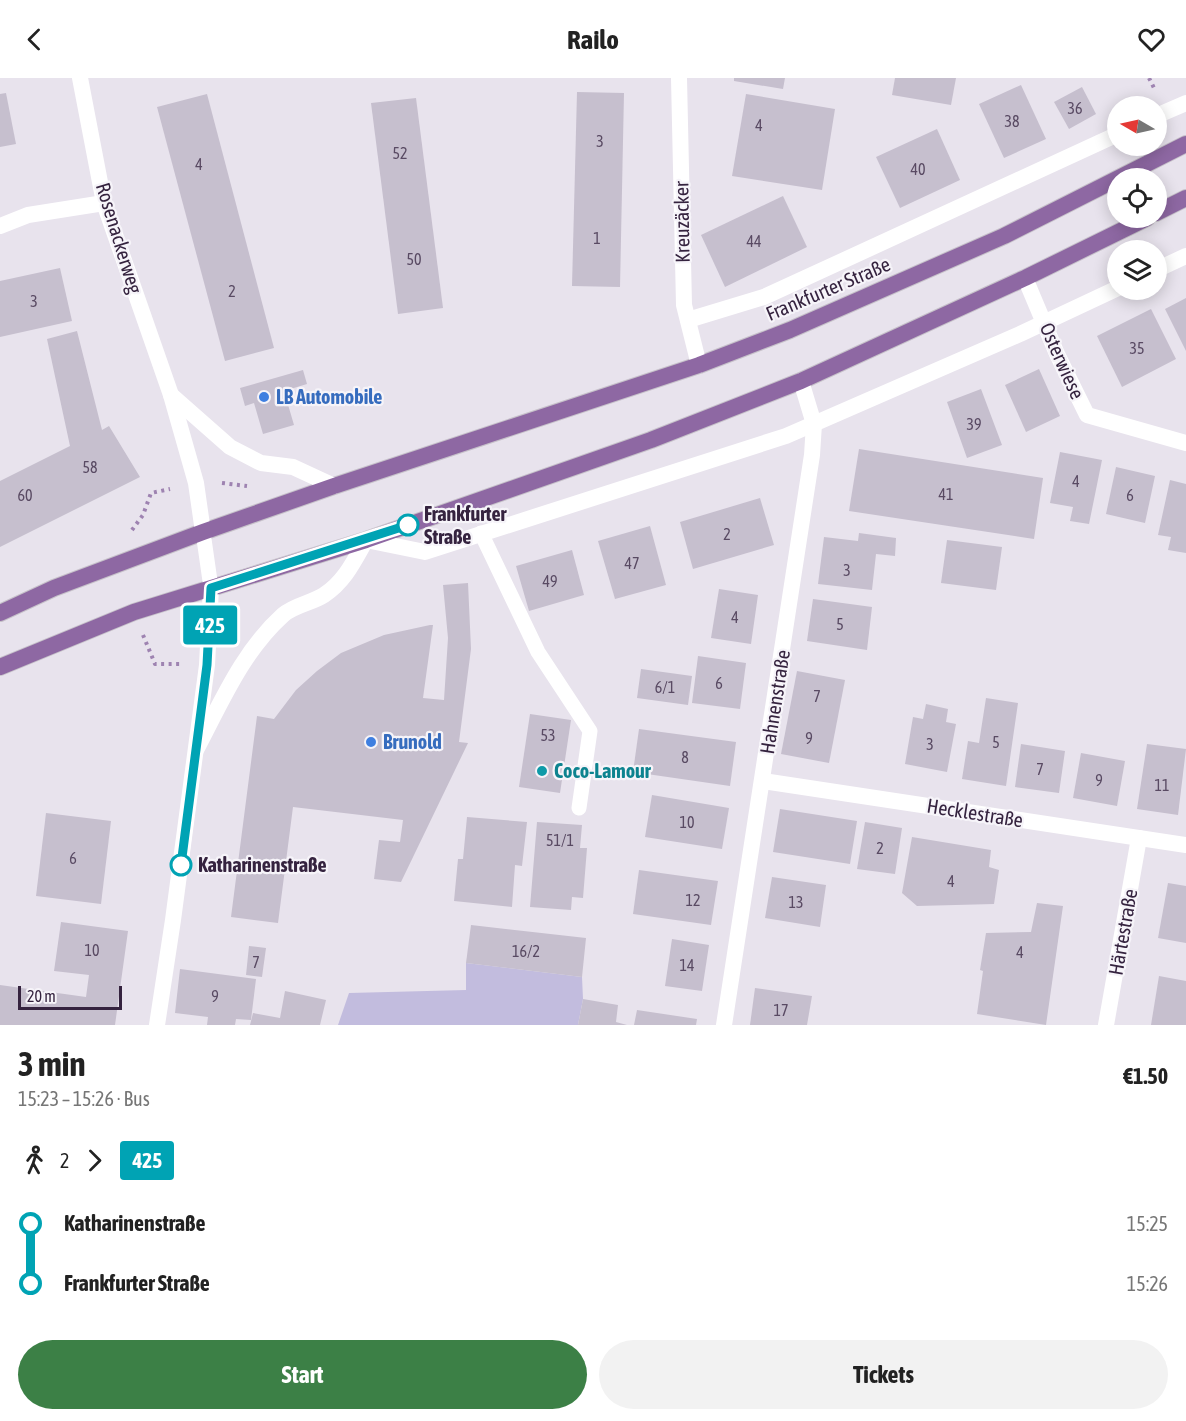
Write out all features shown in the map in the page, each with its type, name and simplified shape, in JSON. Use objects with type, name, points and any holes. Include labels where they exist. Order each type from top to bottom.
[{"type":"main road","name":"Frankfurter Straße","points":[[0,613],[54,588],[203,532],[699,365],[790,330],[1004,236],[1186,144]]},
{"type":"main road","points":[[1167,208],[1186,198]]},
{"type":"main road","points":[[0,667],[134,612],[366,540],[651,440],[801,381],[1025,278],[1127,228]]},
{"type":"street","name":"Rosenackerweg","points":[[80,78],[104,203],[171,395],[196,483],[203,532]]},
{"type":"street","name":"Kreuzäcker","points":[[679,78],[684,305],[699,365]]},
{"type":"street","points":[[1167,111],[1186,103]]},
{"type":"street","name":"Frankfurter Straße","points":[[688,320],[764,297],[1107,139]]},
{"type":"street","points":[[0,226],[28,215],[104,203]]},
{"type":"street","points":[[1167,265],[1186,256]]},
{"type":"street","name":"Osterwiese","points":[[1025,278],[1087,415],[1186,443]]},
{"type":"street","points":[[196,750],[236,673],[256,644],[285,613],[324,595],[345,578],[366,540],[425,552],[786,436],[1045,323],[1107,293]]},
{"type":"street","name":"Hahnenstraße","points":[[724,1025],[812,455],[814,424],[801,381]]},
{"type":"street","name":"Rosenackerweg","points":[[171,395],[230,447],[261,464],[292,467],[334,486]]},
{"type":"street","points":[[157,1025],[207,665],[211,588]]},
{"type":"street","name":"Hecklestraße","points":[[763,780],[1186,845]]},
{"type":"street","name":"Härtestraße","points":[[1106,1025],[1139,838]]},
{"type":"lane","points":[[203,532],[211,588]]},
{"type":"lane","points":[[482,533],[537,652],[590,731],[579,808]]},
{"type":"path","points":[[129,532],[143,515],[151,493],[196,483],[254,487],[261,513]]},
{"type":"path","points":[[134,612],[155,664],[207,665]]},
{"type":"shaded area","points":[[466,963],[582,977],[583,999],[578,1025],[338,1025],[349,993],[466,990]]},
{"type":"building","points":[[734,78],[785,78],[783,89],[734,81]]},
{"type":"building","points":[[895,78],[956,78],[951,105],[892,95]]},
{"type":"building","points":[[1021,85],[1046,139],[1004,158],[979,104]]},
{"type":"building","points":[[1082,87],[1096,114],[1069,129],[1054,102]]},
{"type":"building","points":[[577,92],[624,93],[620,287],[572,286]]},
{"type":"building","points":[[6,93],[16,144],[0,147],[0,94]]},
{"type":"building","points":[[207,94],[274,348],[225,361],[157,107]]},
{"type":"building","points":[[746,94],[835,109],[822,190],[732,176]]},
{"type":"building","points":[[416,98],[443,308],[398,314],[371,103]]},
{"type":"building","points":[[937,129],[960,180],[900,208],[876,157]]},
{"type":"building","points":[[783,196],[807,247],[725,287],[701,235]]},
{"type":"building","points":[[60,268],[72,321],[0,337],[0,281]]},
{"type":"building","points":[[1186,298],[1186,351],[1165,309]]},
{"type":"building","points":[[1151,309],[1176,359],[1122,387],[1097,336]]},
{"type":"building","points":[[77,331],[102,430],[109,426],[140,477],[0,547],[0,481],[70,446],[47,339]]},
{"type":"building","points":[[1039,369],[1060,416],[1026,432],[1005,385]]},
{"type":"building","name":"LB Automobile","points":[[303,370],[307,384],[284,391],[294,425],[263,434],[254,403],[245,406],[240,388]]},
{"type":"building","points":[[981,389],[1002,445],[967,458],[947,402]]},
{"type":"building","points":[[859,449],[1043,478],[1034,539],[849,511]]},
{"type":"building","points":[[1060,452],[1102,460],[1089,524],[1070,521],[1073,507],[1050,503]]},
{"type":"building","points":[[1116,467],[1155,476],[1145,523],[1106,514]]},
{"type":"building","points":[[1170,480],[1186,484],[1186,553],[1168,550],[1171,537],[1158,535]]},
{"type":"building","points":[[760,498],[774,545],[693,569],[680,522]]},
{"type":"building","points":[[650,526],[666,585],[615,599],[598,541]]},
{"type":"building","points":[[859,533],[896,538],[895,556],[876,554],[872,590],[818,584],[824,537],[858,541]]},
{"type":"building","points":[[947,540],[1002,547],[996,590],[941,583]]},
{"type":"building","points":[[572,550],[584,595],[529,611],[516,566]]},
{"type":"building","points":[[468,583],[471,649],[459,742],[468,743],[401,882],[374,879],[379,840],[400,842],[403,820],[293,807],[278,923],[231,917],[257,716],[274,719],[296,690],[341,653],[384,635],[430,625],[433,625],[423,698],[444,700],[448,638],[443,585]]},
{"type":"building","points":[[719,589],[758,595],[751,644],[711,638]]},
{"type":"building","points":[[813,599],[872,607],[867,650],[807,641]]},
{"type":"building","points":[[698,656],[746,663],[740,709],[692,703]]},
{"type":"building","points":[[641,669],[692,676],[688,705],[637,698]]},
{"type":"building","points":[[797,671],[845,680],[829,763],[781,754]]},
{"type":"building","points":[[986,698],[1018,703],[1006,786],[962,779],[968,741],[979,743]]},
{"type":"building","points":[[926,704],[948,709],[946,722],[956,724],[947,772],[905,764],[913,717],[923,719]]},
{"type":"building","points":[[530,714],[571,720],[560,793],[519,787]]},
{"type":"building","points":[[639,729],[736,742],[730,786],[633,772]]},
{"type":"building","points":[[1021,744],[1065,751],[1059,793],[1015,787]]},
{"type":"building","points":[[1147,744],[1186,749],[1178,815],[1137,809]]},
{"type":"building","points":[[1081,753],[1125,761],[1117,806],[1073,798]]},
{"type":"building","points":[[652,795],[729,808],[722,849],[645,837]]},
{"type":"building","points":[[780,809],[857,821],[850,864],[773,852]]},
{"type":"building","points":[[46,813],[111,821],[101,904],[36,896]]},
{"type":"building","points":[[467,817],[527,822],[522,866],[515,865],[512,907],[454,901],[458,859],[463,859]]},
{"type":"building","points":[[537,822],[582,825],[580,848],[587,848],[583,898],[572,897],[571,910],[530,907]]},
{"type":"building","points":[[865,822],[902,828],[895,874],[857,869]]},
{"type":"building","points":[[912,837],[991,850],[989,867],[999,870],[994,904],[917,906],[902,893]]},
{"type":"building","points":[[639,870],[718,881],[711,925],[633,914]]},
{"type":"building","points":[[772,877],[826,885],[820,927],[765,918]]},
{"type":"building","points":[[1168,883],[1186,886],[1186,943],[1158,938]]},
{"type":"building","points":[[1037,903],[1063,906],[1046,1025],[977,1014],[983,971],[980,970],[986,933],[1031,932]]},
{"type":"building","points":[[61,922],[128,931],[115,1025],[0,1025],[0,985],[86,997],[89,975],[54,971]]},
{"type":"building","points":[[471,925],[586,938],[582,977],[466,963]]},
{"type":"building","points":[[672,939],[709,945],[702,991],[665,986]]},
{"type":"building","points":[[249,946],[266,948],[262,977],[246,975]]},
{"type":"building","points":[[180,969],[256,979],[251,1020],[236,1019],[235,1025],[207,1025],[208,1017],[175,1013]]},
{"type":"building","points":[[1159,976],[1186,981],[1186,1025],[1151,1025]]},
{"type":"building","points":[[755,988],[812,996],[807,1025],[750,1025]]},
{"type":"building","points":[[285,991],[326,1000],[320,1025],[250,1025],[253,1013],[280,1018]]},
{"type":"building","points":[[583,999],[618,1005],[616,1022],[627,1025],[578,1025]]},
{"type":"building","points":[[637,1010],[697,1019],[696,1025],[634,1025]]},
{"type":"bus line","name":"425","points":[[181,865],[207,665],[211,588],[408,525]]},
{"type":"place","name":"LB Automobile","points":[[264,397]]},
{"type":"place","name":"Frankfurter Straße","points":[[408,525]]},
{"type":"place","name":"Brunold","points":[[371,742]]},
{"type":"place","name":"Coco-Lamour","points":[[542,771]]},
{"type":"place","name":"Katharinenstraße","points":[[181,865]]}]
